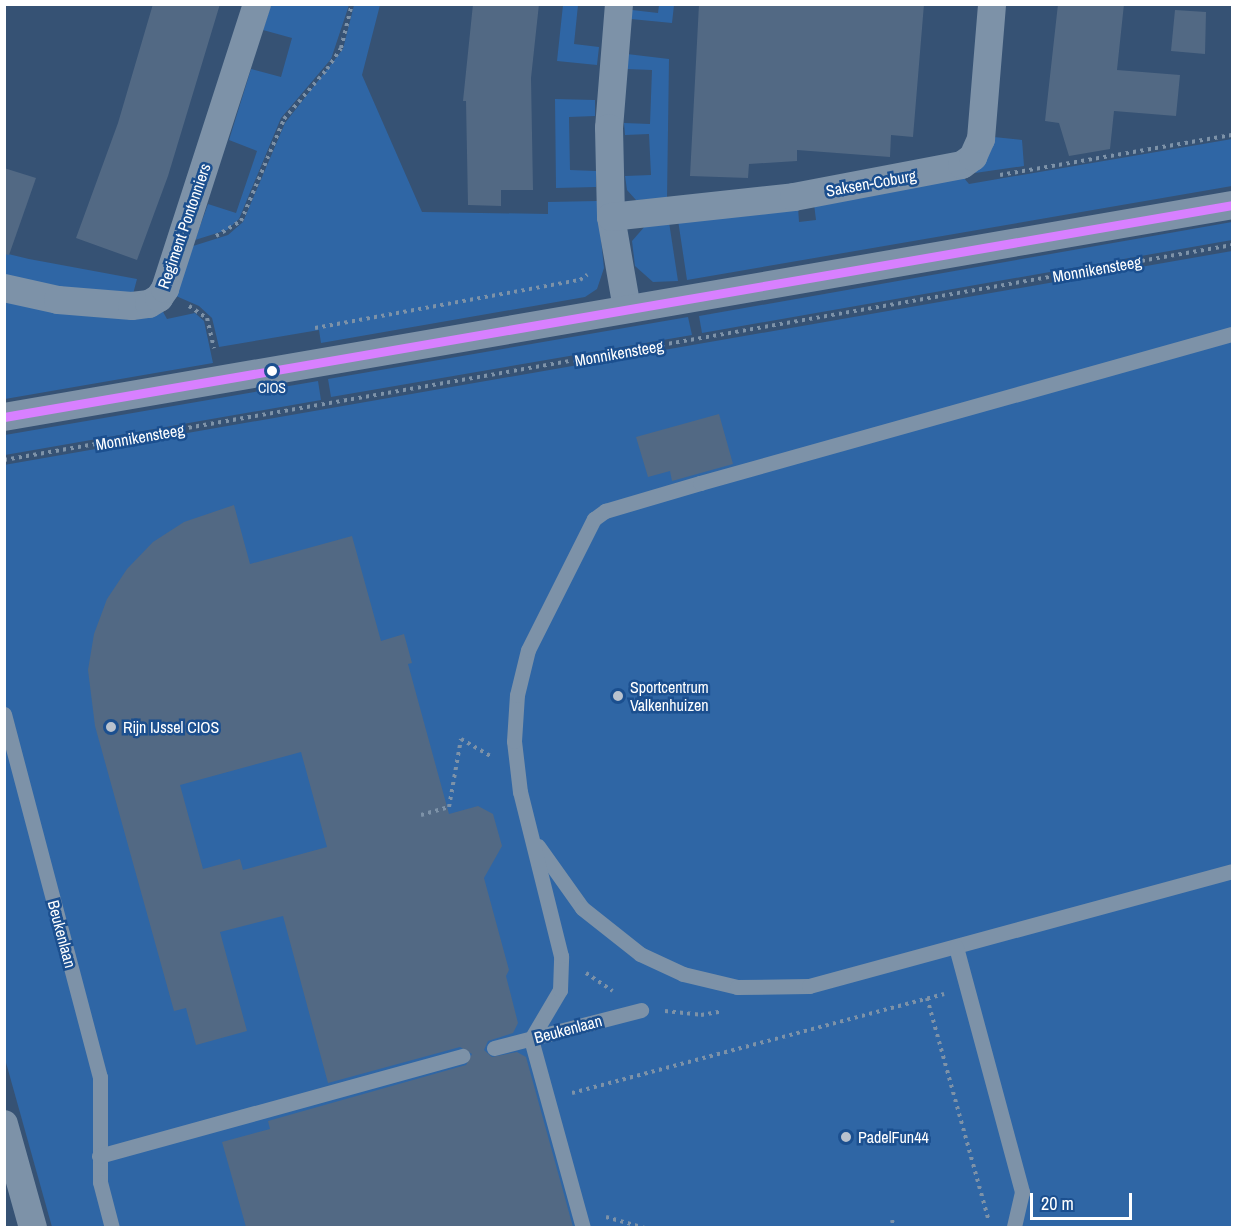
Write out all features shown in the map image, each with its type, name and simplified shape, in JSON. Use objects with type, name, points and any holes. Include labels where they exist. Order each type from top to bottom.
[{"type":"street","name":"Regiment Pontonniers","points":[[4,288],[58,300],[149,304],[165,289],[257,4]]},
{"type":"street","points":[[619,4],[609,128],[612,224],[627,309]]},
{"type":"street","points":[[962,165],[973,157],[981,139],[992,4]]},
{"type":"street","name":"Saksen-Coburg","points":[[612,224],[794,197],[962,165]]},
{"type":"street","points":[[4,417],[1233,204]]},
{"type":"street","points":[[4,1124],[33,1227]]},
{"type":"lane","points":[[583,1225],[531,1039],[560,990],[561,956],[516,774],[515,717],[528,650],[594,519],[605,511],[1233,334]]},
{"type":"lane","name":"Beukenlaan","points":[[4,714],[100,1077],[100,1182],[112,1227]]},
{"type":"lane","points":[[534,841],[559,880],[609,931],[663,966],[712,982],[737,987],[809,986],[1233,871]]},
{"type":"lane","points":[[956,947],[1022,1192],[1014,1227]]},
{"type":"lane","name":"Beukenlaan","points":[[494,1048],[641,1010]]},
{"type":"lane","points":[[99,1156],[463,1056]]},
{"type":"path","points":[[180,241],[195,243],[220,235],[241,221],[284,119],[327,69],[341,48],[352,4]]},
{"type":"path","points":[[962,165],[975,178],[1233,135]]},
{"type":"path","points":[[315,328],[580,280],[586,277],[612,224]]},
{"type":"path","name":"Monnikensteeg","points":[[4,460],[1233,245]]},
{"type":"path","points":[[421,815],[449,807],[461,739],[516,774]]},
{"type":"path","points":[[561,956],[641,1010]]},
{"type":"path","points":[[548,1099],[968,987]]},
{"type":"path","points":[[927,998],[991,1227]]},
{"type":"path","points":[[583,1225],[608,1216],[645,1227]]},
{"type":"path","points":[[892,1220],[894,1227]]},
{"type":"shaded area","points":[[271,5],[349,5],[331,59],[281,118],[239,219],[227,230],[195,240],[208,204],[236,213],[257,151],[229,140],[251,69],[281,77],[292,38],[263,30]]},
{"type":"shaded area","points":[[354,5],[380,5],[362,75],[422,212],[548,214],[548,202],[597,201],[604,268],[597,289],[585,297],[321,343],[319,330],[219,347],[212,318],[199,306],[176,296],[193,246],[228,235],[243,222],[285,123],[343,49]]},
{"type":"shaded area","points":[[563,5],[578,5],[574,44],[599,47],[597,65],[557,61]]},
{"type":"shaded area","points":[[659,5],[674,5],[672,23],[631,19],[632,10],[658,13]]},
{"type":"shaded area","points":[[627,54],[669,59],[667,199],[636,200],[627,190],[625,176],[651,175],[649,134],[625,135],[624,123],[650,124],[652,70],[626,69]]},
{"type":"shaded area","points":[[555,99],[595,100],[595,116],[569,117],[570,170],[596,171],[596,187],[556,188]]},
{"type":"shaded area","points":[[994,137],[1022,140],[1024,166],[975,173]]},
{"type":"shaded area","points":[[1232,139],[1232,186],[687,280],[678,220],[798,207],[799,222],[816,220],[814,204],[963,177],[969,184]]},
{"type":"shaded area","points":[[669,222],[678,281],[653,282],[635,266],[632,241],[646,225]]},
{"type":"shaded area","points":[[1232,222],[1232,240],[702,333],[699,316]]},
{"type":"shaded area","name":"Sportcentrum Valkenhuizen","points":[[1232,251],[1232,1227],[52,1227],[5,1059],[4,465]]},
{"type":"shaded area","points":[[4,253],[137,279],[133,294],[59,287],[5,275]]},
{"type":"shaded area","points":[[4,300],[162,310],[167,319],[195,313],[204,321],[213,363],[5,399]]},
{"type":"shaded area","points":[[688,317],[692,335],[331,397],[328,379]]},
{"type":"shaded area","points":[[318,381],[321,400],[5,455],[5,435]]},
{"type":"building","points":[[153,4],[220,4],[168,176],[137,260],[76,238],[118,123]]},
{"type":"building","points":[[473,4],[539,4],[531,78],[533,190],[501,190],[501,206],[468,205],[466,101],[463,101]]},
{"type":"building","points":[[699,4],[924,4],[913,137],[891,135],[890,157],[797,150],[797,161],[749,164],[748,178],[690,176]]},
{"type":"building","points":[[1058,4],[1124,4],[1117,70],[1180,75],[1176,116],[1114,111],[1110,149],[1069,156],[1059,123],[1045,121]]},
{"type":"building","points":[[1175,10],[1206,12],[1205,54],[1171,51]]},
{"type":"building","points":[[4,168],[36,178],[9,255],[4,254]]},
{"type":"building","points":[[719,414],[733,464],[672,481],[670,471],[648,477],[636,437]]},
{"type":"building","points":[[234,505],[250,564],[352,536],[381,641],[404,634],[412,663],[408,664],[449,814],[478,806],[493,814],[502,846],[484,878],[509,970],[506,976],[518,1023],[513,1033],[488,1041],[484,1050],[492,1057],[517,1052],[526,1057],[573,1227],[246,1227],[222,1142],[270,1129],[268,1121],[466,1065],[472,1054],[460,1047],[328,1083],[283,916],[220,932],[247,1031],[196,1045],[186,1008],[174,1011],[95,726],[88,670],[94,634],[107,599],[127,569],[153,542],[184,522]],"holes":[[[301,752],[327,847],[243,870],[240,859],[203,869],[180,785]]]},
{"type":"transit line","points":[[4,417],[1232,205]]},
{"type":"place","name":"CIOS","points":[[272,371]]},
{"type":"place","name":"Sportcentrum Valkenhuizen","points":[[618,696]]},
{"type":"place","name":"Rijn IJssel CIOS","points":[[111,727]]},
{"type":"place","name":"PadelFun44","points":[[846,1137]]}]
